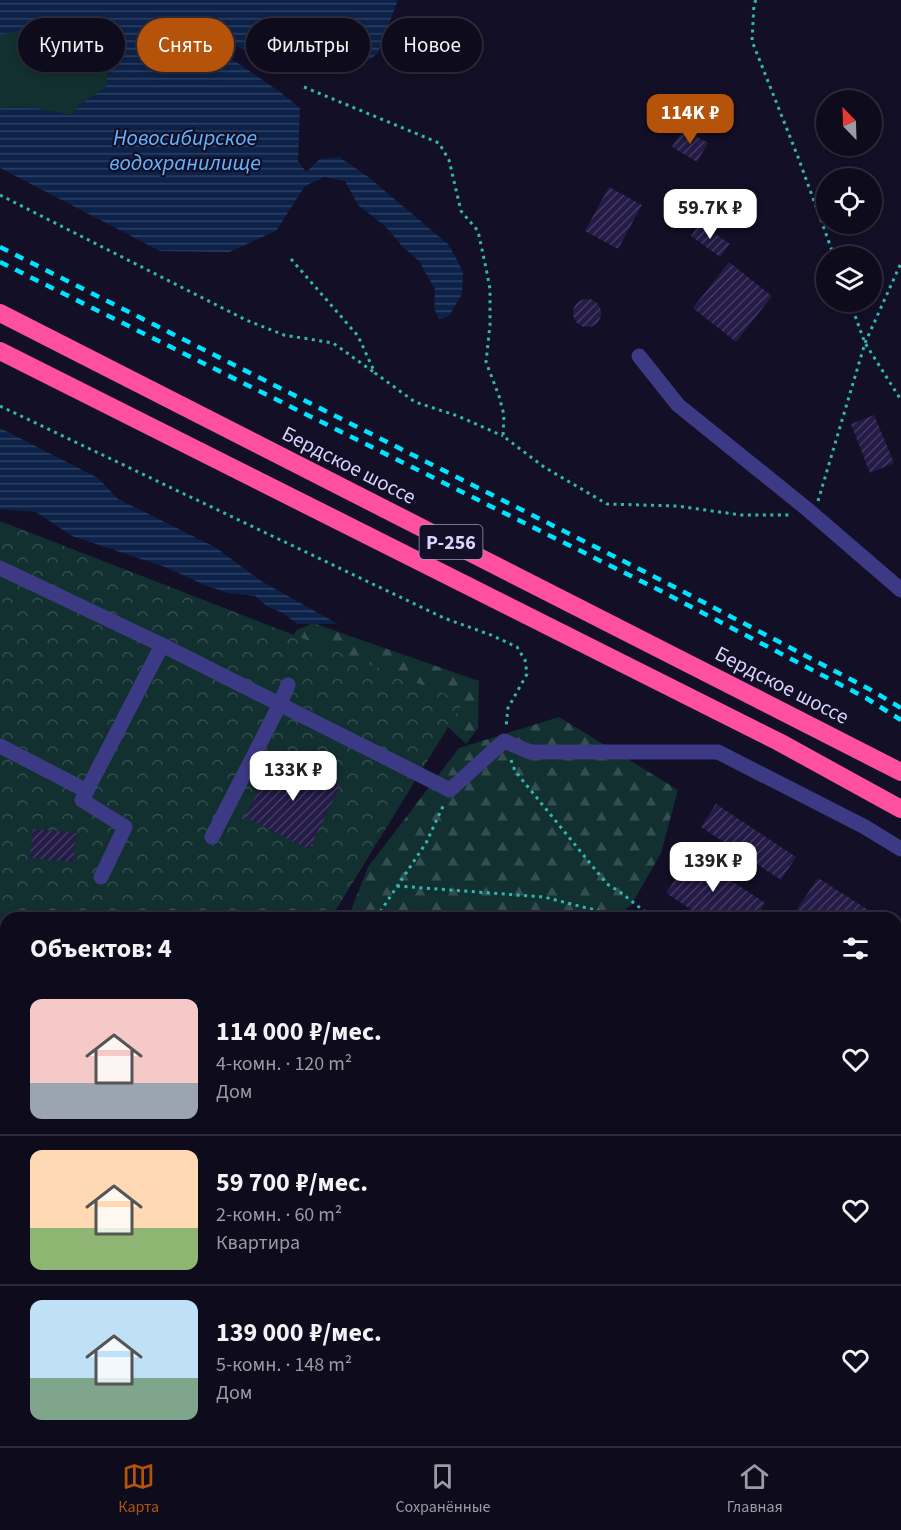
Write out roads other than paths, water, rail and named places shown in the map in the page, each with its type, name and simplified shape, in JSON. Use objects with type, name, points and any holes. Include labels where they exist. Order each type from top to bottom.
[{"type":"highway","name":"Бердское шоссе","points":[[0,314],[901,772]]},
{"type":"highway","name":"Р-256","points":[[0,351],[779,742],[901,809]]},
{"type":"street","points":[[639,356],[678,405],[814,515],[901,590]]},
{"type":"street","points":[[0,568],[162,645],[450,790],[504,741],[530,752],[718,753],[866,827],[901,849]]},
{"type":"street","points":[[101,877],[125,827],[82,800],[162,645]]},
{"type":"street","points":[[212,837],[288,685]]},
{"type":"street","points":[[0,746],[87,790]]},
{"type":"water","name":"Новосибирское водохранилище","points":[[0,0],[398,0],[391,18],[382,18],[382,42],[378,53],[370,59],[370,18],[246,18],[246,50],[234,46],[234,18],[137,18],[137,72],[234,72],[234,61],[246,69],[246,72],[251,72],[280,92],[300,108],[298,161],[306,172],[320,159],[339,157],[367,176],[449,245],[463,272],[462,294],[449,316],[439,319],[434,308],[435,289],[419,261],[385,226],[358,205],[345,181],[324,177],[305,186],[276,231],[229,252],[160,251],[0,168],[0,108],[31,107],[71,115],[78,106],[106,87],[108,72],[125,72],[125,18],[18,18],[18,31],[0,35]]},
{"type":"water","points":[[0,428],[98,478],[118,499],[215,547],[261,581],[338,624],[297,624],[283,613],[268,607],[255,596],[228,593],[165,567],[72,536],[36,512],[0,509]]},
{"type":"railway","points":[[0,247],[661,580],[901,708]]},
{"type":"railway","points":[[0,262],[657,589],[866,698],[901,720]]}]
